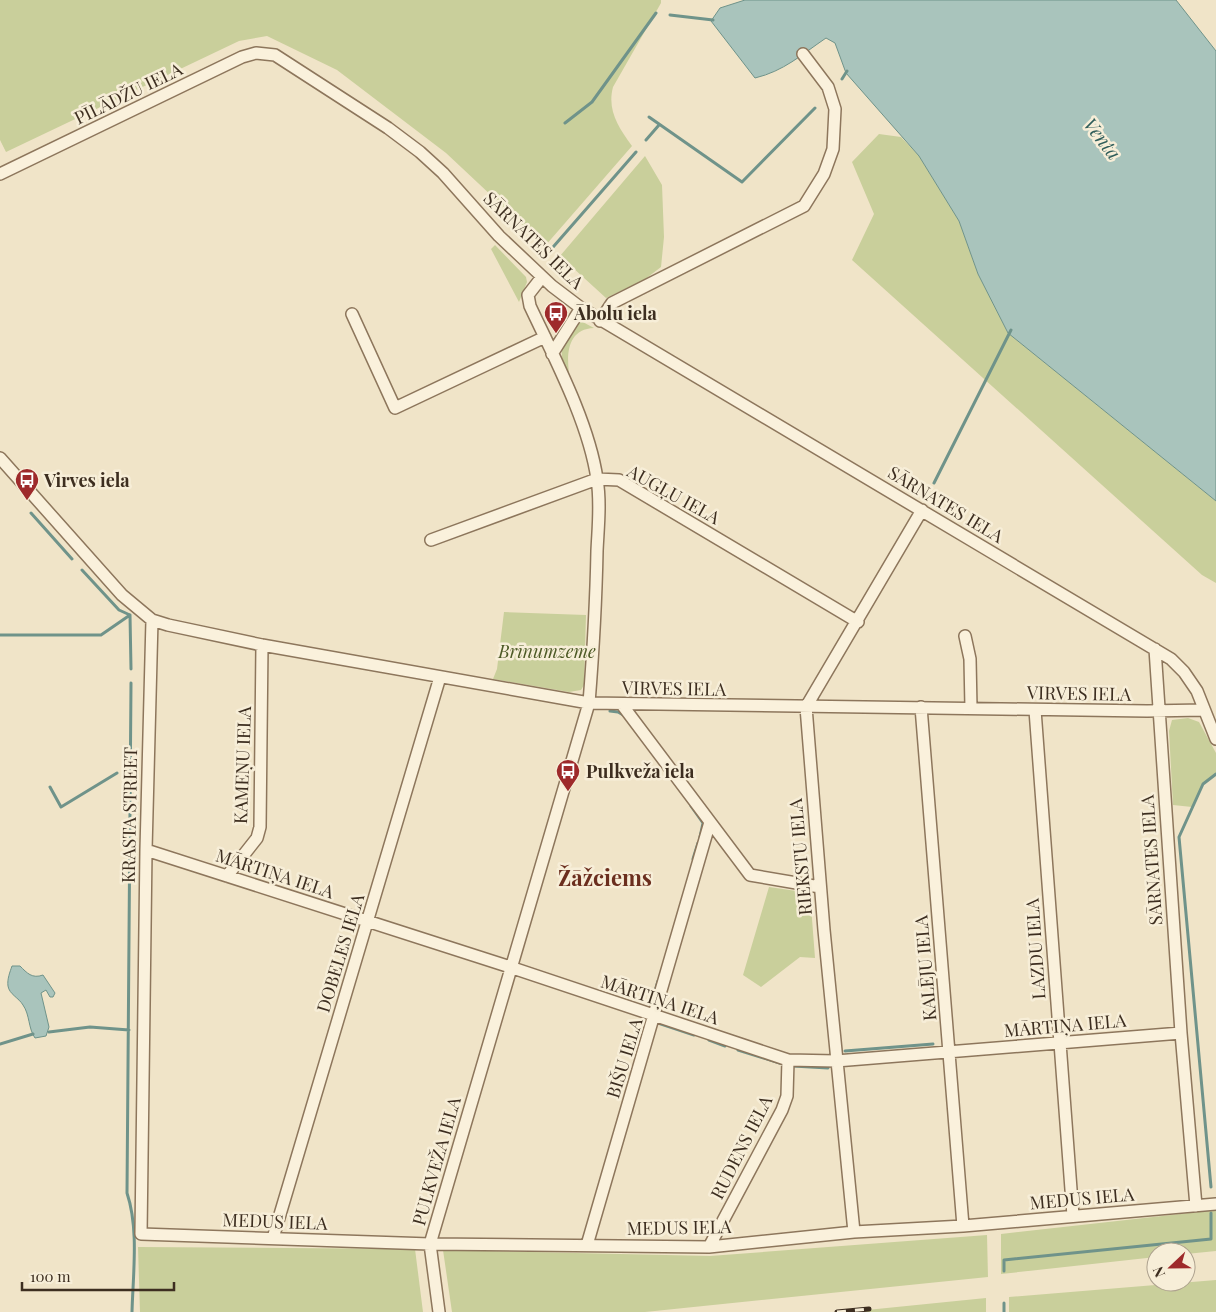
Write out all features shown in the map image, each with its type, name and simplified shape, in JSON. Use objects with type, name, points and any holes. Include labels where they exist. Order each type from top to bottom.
[{"type":"street","name":"PĪLĀDŽU IELA","points":[[0,174],[242,57],[256,53],[275,55]]},
{"type":"street","points":[[600,321],[612,302],[804,206],[824,174],[833,149],[835,109],[828,87],[803,54]]},
{"type":"street","name":"SĀRNATES IELA","points":[[275,55],[388,128],[420,152],[443,172],[499,236],[542,277],[580,308],[1155,649],[1181,1033],[1196,1206]]},
{"type":"street","name":"PULKVEŽA IELA","points":[[439,1312],[430,1244],[589,704],[594,640],[598,479],[591,451],[545,337],[530,306],[528,295],[542,277]]},
{"type":"street","points":[[552,354],[580,308]]},
{"type":"street","points":[[352,314],[395,408],[545,337]]},
{"type":"street","points":[[0,458],[122,595],[152,620]]},
{"type":"street","name":"AUGĻU IELA","points":[[431,540],[598,479],[619,480],[858,622]]},
{"type":"street","points":[[806,707],[858,622],[922,510]]},
{"type":"street","name":"VIRVES IELA","points":[[152,620],[262,645],[589,704],[622,706],[1204,710]]},
{"type":"street","name":"KRASTA STREET","points":[[142,1234],[146,850],[152,620]]},
{"type":"street","points":[[965,636],[970,659],[971,708]]},
{"type":"street","name":"KAMEŅU IELA","points":[[227,876],[257,838],[260,827],[262,645]]},
{"type":"street","points":[[1155,649],[1171,658],[1184,672],[1197,691],[1216,739]]},
{"type":"street","name":"DOBELES IELA","points":[[273,1238],[440,677]]},
{"type":"street","points":[[622,706],[750,875],[820,887]]},
{"type":"street","name":"RIEKSTU IELA","points":[[806,707],[820,887],[854,1232]]},
{"type":"street","name":"KALĒJU IELA","points":[[921,707],[963,1226]]},
{"type":"street","name":"LAZDU IELA","points":[[1036,710],[1073,1216]]},
{"type":"street","name":"BIŠU IELA","points":[[587,1245],[710,822]]},
{"type":"street","name":"MĀRTIŅA IELA","points":[[146,850],[511,967],[654,1017],[788,1060],[836,1061],[1181,1033]]},
{"type":"street","name":"RUDENS IELA","points":[[709,1246],[782,1110],[787,1096],[788,1060]]},
{"type":"street","name":"MEDUS IELA","points":[[142,1234],[430,1244],[709,1246],[854,1232],[963,1226],[1216,1204]]},
{"type":"green space","points":[[0,0],[661,0],[661,3],[613,87],[611,103],[615,118],[632,146],[545,246],[446,153],[337,70],[267,36],[239,41],[6,152],[0,140]]},
{"type":"green space","points":[[879,134],[901,137],[919,156],[959,221],[978,274],[1008,333],[1216,501],[1216,583],[1202,575],[852,260],[874,214],[852,162]]},
{"type":"green space","points":[[645,156],[662,185],[664,237],[661,267],[644,280],[606,298],[560,256]]},
{"type":"green space","points":[[495,245],[526,277],[527,282],[519,302],[491,249]]},
{"type":"green space","points":[[579,320],[594,328],[578,333],[573,339],[568,353],[570,379],[565,369],[562,348]]},
{"type":"green space","name":"Brīnumzeme","points":[[504,612],[586,615],[584,685],[581,690],[569,692],[493,679],[497,669]]},
{"type":"green space","points":[[1188,718],[1199,722],[1216,753],[1216,774],[1203,784],[1192,807],[1173,805],[1169,731],[1172,720]]},
{"type":"green space","points":[[769,887],[810,893],[815,958],[800,957],[761,987],[743,975]]},
{"type":"green space","points":[[1216,1210],[1216,1251],[1196,1253],[1196,1242],[1146,1242],[1146,1258],[1001,1274],[1001,1234]]},
{"type":"green space","points":[[987,1235],[988,1277],[645,1312],[452,1312],[443,1250],[710,1256]]},
{"type":"green space","points":[[138,1247],[415,1249],[423,1312],[140,1312]]},
{"type":"green space","points":[[1216,1280],[1216,1312],[1009,1312],[1009,1297],[1146,1286],[1146,1292],[1196,1292],[1196,1282]]},
{"type":"green space","points":[[986,1298],[986,1312],[847,1312]]},
{"type":"water","name":"Venta","points":[[745,0],[1176,0],[1216,51],[1216,501],[1008,333],[978,274],[959,221],[919,156],[846,73],[835,43],[826,38],[784,67],[755,78],[711,21],[720,8]]},
{"type":"water","points":[[12,966],[20,966],[33,976],[43,975],[55,993],[53,997],[50,997],[46,990],[41,993],[49,1027],[46,1036],[35,1038],[25,1009],[9,989],[8,981]]},
{"type":"waterway","points":[[565,123],[592,102],[656,13]]},
{"type":"waterway","points":[[670,15],[713,20]]},
{"type":"waterway","points":[[842,79],[847,71]]},
{"type":"waterway","points":[[649,117],[742,182],[815,108]]},
{"type":"waterway","points":[[646,140],[659,125]]},
{"type":"waterway","points":[[547,254],[636,152]]},
{"type":"waterway","points":[[934,483],[1011,330]]},
{"type":"waterway","points":[[31,513],[72,559]]},
{"type":"waterway","points":[[82,570],[119,610],[130,615]]},
{"type":"waterway","points":[[130,615],[131,669]]},
{"type":"waterway","points":[[0,635],[101,635],[130,615]]},
{"type":"waterway","points":[[131,683],[127,1193],[131,1207],[134,1236],[132,1312]]},
{"type":"waterway","points":[[610,711],[618,712],[625,716]]},
{"type":"waterway","points":[[50,787],[61,807],[117,773]]},
{"type":"waterway","points":[[1211,1187],[1179,837],[1203,784],[1216,774]]},
{"type":"waterway","points":[[691,806],[703,823],[700,837]]},
{"type":"waterway","points":[[693,859],[698,843]]},
{"type":"waterway","points":[[651,1005],[658,981]]},
{"type":"waterway","points":[[658,1023],[694,1035]]},
{"type":"waterway","points":[[49,1032],[90,1027],[129,1030]]},
{"type":"waterway","points":[[0,1044],[33,1034]]},
{"type":"waterway","points":[[709,1040],[725,1046]]},
{"type":"waterway","points":[[845,1051],[933,1044]]},
{"type":"waterway","points":[[738,1050],[783,1064]]},
{"type":"waterway","points":[[793,1066],[828,1068]]},
{"type":"waterway","points":[[1004,1271],[1004,1260],[1211,1239],[1211,1213]]},
{"type":"waterway","points":[[1004,1303],[1004,1312]]},
{"type":"railway","points":[[837,1312],[869,1309]]},
{"type":"place","name":"Ābolu iela","points":[[556,334]]},
{"type":"place","name":"Virves iela","points":[[27,501]]},
{"type":"place","name":"Pulkveža iela","points":[[568,792]]},
{"type":"district","name":"Žāžciems","points":[[605,877]]}]
